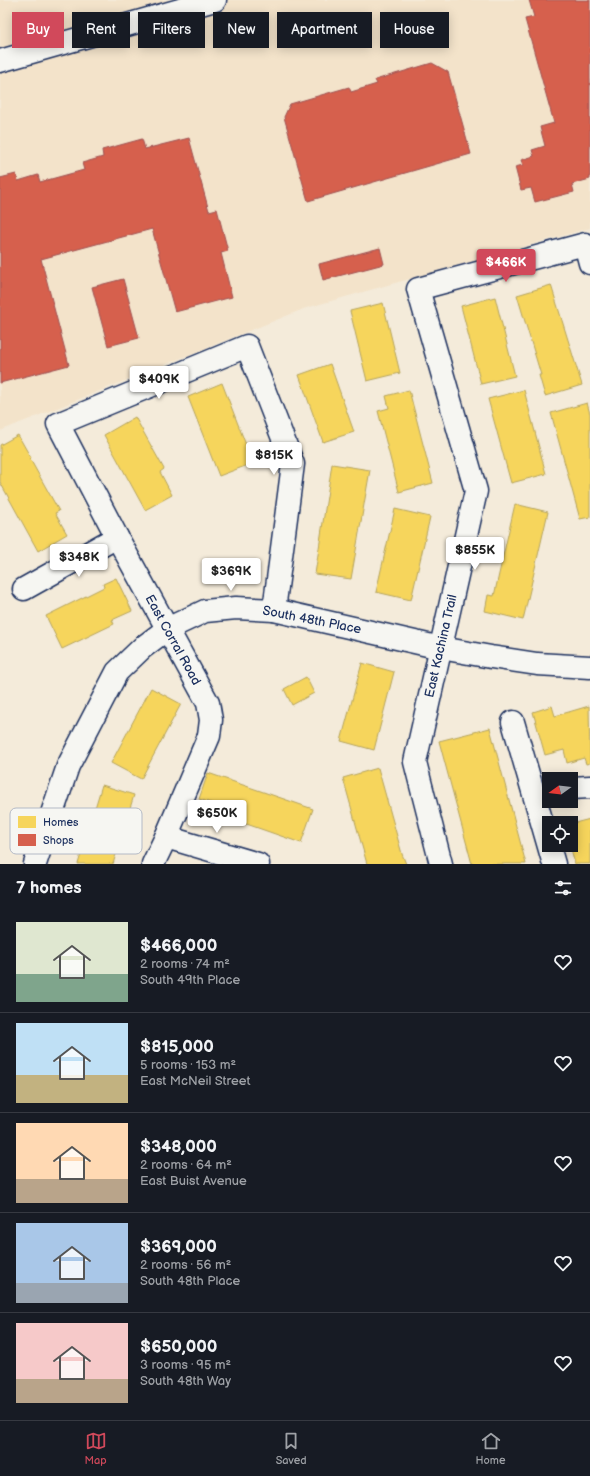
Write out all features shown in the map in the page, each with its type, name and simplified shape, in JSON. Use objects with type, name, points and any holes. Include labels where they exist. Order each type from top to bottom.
[{"type":"street","points":[[0,61],[215,0]]},
{"type":"street","name":"East Kachina Trail","points":[[441,864],[415,762],[476,491],[418,289],[588,254]]},
{"type":"street","name":"East Corral Road","points":[[153,864],[209,736],[211,720],[208,703],[117,537],[58,424],[247,346],[293,464],[274,610]]},
{"type":"street","points":[[24,589],[117,537]]},
{"type":"street","name":"South 48th Place","points":[[54,808],[68,766],[117,672],[142,648],[167,629],[205,610],[236,608],[274,610],[441,648],[537,664],[590,668]]},
{"type":"street","points":[[513,722],[540,783],[554,864]]},
{"type":"street","points":[[578,788],[590,787]]},
{"type":"street","points":[[166,837],[258,864]]},
{"type":"street","name":"South 48th Place","points":[[35,864],[38,854]]},
{"type":"shaded area","points":[[0,0],[590,0],[590,228],[306,308],[0,431]]},
{"type":"building: Homes","points":[[551,285],[582,385],[545,396],[539,375],[541,375],[517,295]]},
{"type":"building: Homes","points":[[495,297],[515,376],[481,384],[461,306]]},
{"type":"building: Homes","points":[[383,303],[400,373],[367,381],[350,311]]},
{"type":"building: Homes","points":[[330,364],[354,432],[323,442],[299,375]]},
{"type":"building: Homes","points":[[222,383],[253,463],[219,476],[188,397]]},
{"type":"building: Homes","points":[[409,390],[433,483],[399,492],[378,411],[389,408],[386,396]]},
{"type":"building: Homes","points":[[524,390],[546,474],[511,483],[488,399]]},
{"type":"building: Homes","points":[[587,403],[590,414],[590,517],[580,519],[551,413]]},
{"type":"building: Homes","points":[[135,417],[164,469],[160,472],[172,495],[145,510],[104,435]]},
{"type":"building: Homes","points":[[18,435],[59,511],[55,513],[67,534],[38,551],[0,482],[0,445]]},
{"type":"building: Homes","points":[[332,464],[370,470],[351,579],[315,574]]},
{"type":"building: Homes","points":[[515,504],[548,512],[523,620],[485,611],[488,595],[494,596]]},
{"type":"building: Homes","points":[[395,509],[430,517],[411,600],[376,592]]},
{"type":"building: Homes","points":[[116,578],[132,611],[112,620],[114,624],[62,649],[46,616],[104,587],[103,584]]},
{"type":"building: Homes","points":[[362,663],[394,672],[374,750],[341,741]]},
{"type":"building: Homes","points":[[306,677],[314,693],[292,705],[284,689]]},
{"type":"building: Homes","points":[[151,688],[181,704],[141,779],[111,763]]},
{"type":"building: Homes","points":[[552,706],[555,716],[589,706],[590,763],[586,764],[584,758],[567,763],[564,750],[545,755],[533,712]]},
{"type":"building: Homes","points":[[490,728],[526,864],[472,864],[439,741]]},
{"type":"building: Homes","points":[[378,768],[406,864],[367,864],[343,778]]},
{"type":"building: Homes","points":[[208,773],[313,809],[301,843],[215,813],[217,805],[199,799]]},
{"type":"building: Homes","points":[[102,785],[134,795],[130,808],[95,808]]},
{"type":"building: Homes","points":[[590,819],[590,864],[575,864],[572,852],[578,852],[578,822]]},
{"type":"building: Homes","points":[[81,854],[116,854],[113,864],[78,864]]},
{"type":"building: Shops","points":[[529,0],[590,0],[590,179],[572,184],[574,192],[535,202],[531,188],[521,190],[515,167],[523,165],[521,160],[534,156],[532,150],[545,146],[540,127],[554,123],[525,19],[534,17]]},
{"type":"building: Shops","points":[[432,63],[448,72],[471,154],[308,201],[284,117],[290,104],[349,87],[351,92],[377,84],[375,80]]},
{"type":"building: Shops","points":[[189,138],[209,211],[217,209],[228,251],[221,253],[232,297],[175,312],[152,229],[41,259],[69,365],[0,383],[0,178],[16,174],[18,181],[38,175],[40,182],[84,170],[82,163],[103,157],[102,150],[142,139],[145,149]]},
{"type":"building: Shops","points":[[380,248],[384,264],[323,280],[319,264]]},
{"type":"building: Shops","points":[[123,279],[139,338],[108,346],[92,287]]}]
